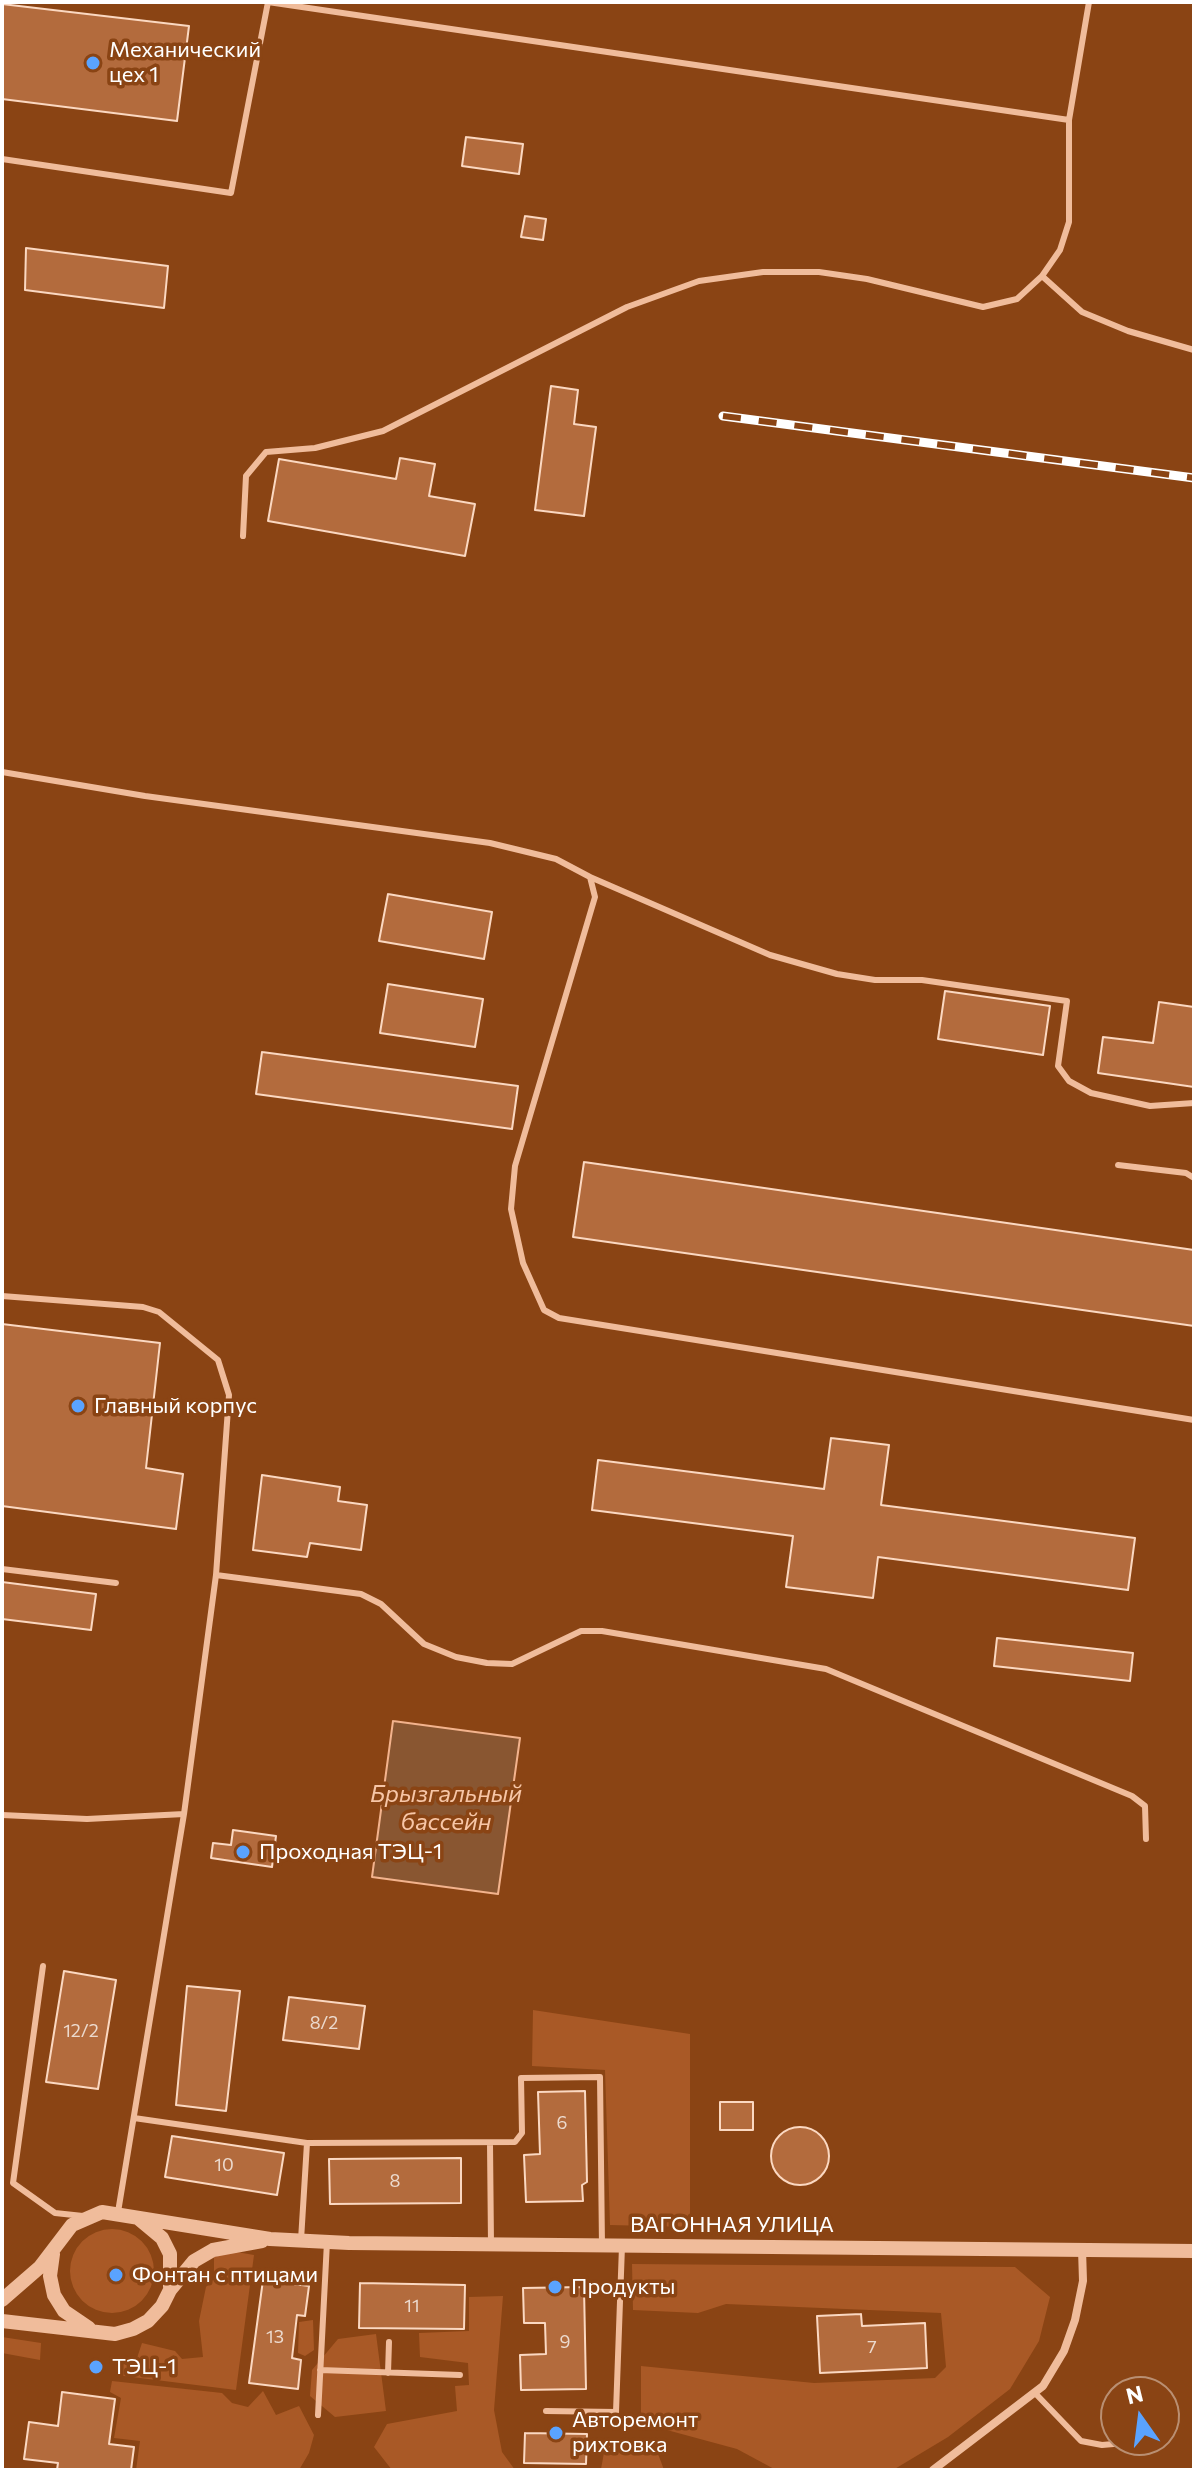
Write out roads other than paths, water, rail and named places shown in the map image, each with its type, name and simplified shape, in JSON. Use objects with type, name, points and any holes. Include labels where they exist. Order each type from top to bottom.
[{"type":"street","points":[[2,2300],[40,2267],[59,2239],[86,2216],[118,2212],[270,2239]]},
{"type":"street","points":[[135,2215],[150,2225],[166,2246],[173,2272],[170,2290]]},
{"type":"street","points":[[59,2239],[52,2257],[50,2276],[54,2295],[64,2311],[79,2324],[96,2331]]},
{"type":"street","points":[[2,2321],[115,2334],[148,2321],[194,2261],[213,2250],[270,2239]]},
{"type":"street","name":"ВАГОННАЯ УЛИЦА","points":[[270,2239],[491,2245],[1194,2251]]},
{"type":"street","points":[[933,2470],[1035,2393],[1060,2358],[1075,2320],[1083,2281],[1082,2249]]},
{"type":"lane","points":[[2,159],[231,193],[268,2],[1069,120]]},
{"type":"lane","points":[[243,536],[246,476],[266,452],[315,448],[383,431],[627,307],[699,281],[763,272],[819,272],[867,279],[983,307],[1017,299],[1042,276],[1060,250],[1069,222],[1069,120],[1089,2]]},
{"type":"lane","points":[[1042,276],[1082,312],[1128,331],[1194,350]]},
{"type":"lane","points":[[2,772],[270,814],[490,843],[556,859],[590,877],[770,955],[837,974],[875,980],[922,980],[1067,1001],[1058,1066],[1069,1081],[1091,1093],[1150,1106],[1194,1103]]},
{"type":"lane","points":[[590,877],[595,897],[590,918],[515,1166],[511,1209],[523,1263],[544,1310],[559,1318],[1194,1420]]},
{"type":"lane","points":[[1118,1165],[1186,1173],[1194,1178]]},
{"type":"lane","points":[[2,1296],[143,1307],[159,1312],[218,1360],[229,1395],[216,1575],[184,1814],[118,2212]]},
{"type":"lane","points":[[2,1569],[116,1583]]},
{"type":"lane","points":[[216,1575],[361,1594],[381,1604],[424,1644],[456,1657],[487,1663],[512,1664],[581,1631],[602,1631],[826,1669],[1132,1796],[1145,1806],[1146,1839]]},
{"type":"lane","points":[[2,1815],[87,1819],[184,1814]]},
{"type":"lane","points":[[13,2183],[43,1966]]},
{"type":"lane","points":[[134,2118],[307,2143],[515,2142],[522,2133],[521,2078],[600,2077],[602,2246]]},
{"type":"lane","points":[[301,2241],[307,2143]]},
{"type":"lane","points":[[490,2144],[491,2245]]},
{"type":"lane","points":[[2,2176],[55,2213],[86,2216]]},
{"type":"lane","points":[[318,2415],[327,2242]]},
{"type":"lane","points":[[546,2411],[616,2412],[622,2246]]},
{"type":"lane","points":[[388,2373],[389,2342]]},
{"type":"lane","points":[[320,2370],[460,2375]]},
{"type":"lane","points":[[1035,2393],[1081,2441],[1100,2445]]},
{"type":"water","name":"Брызгальный бассейн","points":[[393,1721],[520,1738],[498,1894],[372,1877]]},
{"type":"railway","points":[[723,416],[1194,478]]},
{"type":"place","name":"Механический цех 1","points":[[93,63]]},
{"type":"place","name":"Главный корпус","points":[[78,1406]]},
{"type":"place","name":"Проходная ТЭЦ-1","points":[[243,1852]]},
{"type":"place","name":"Фонтан с птицами","points":[[116,2275]]},
{"type":"place","name":"Продукты","points":[[555,2287]]},
{"type":"place","name":"ТЭЦ-1","points":[[96,2367]]},
{"type":"place","name":"Авторемонт рихтовка","points":[[556,2433]]}]
